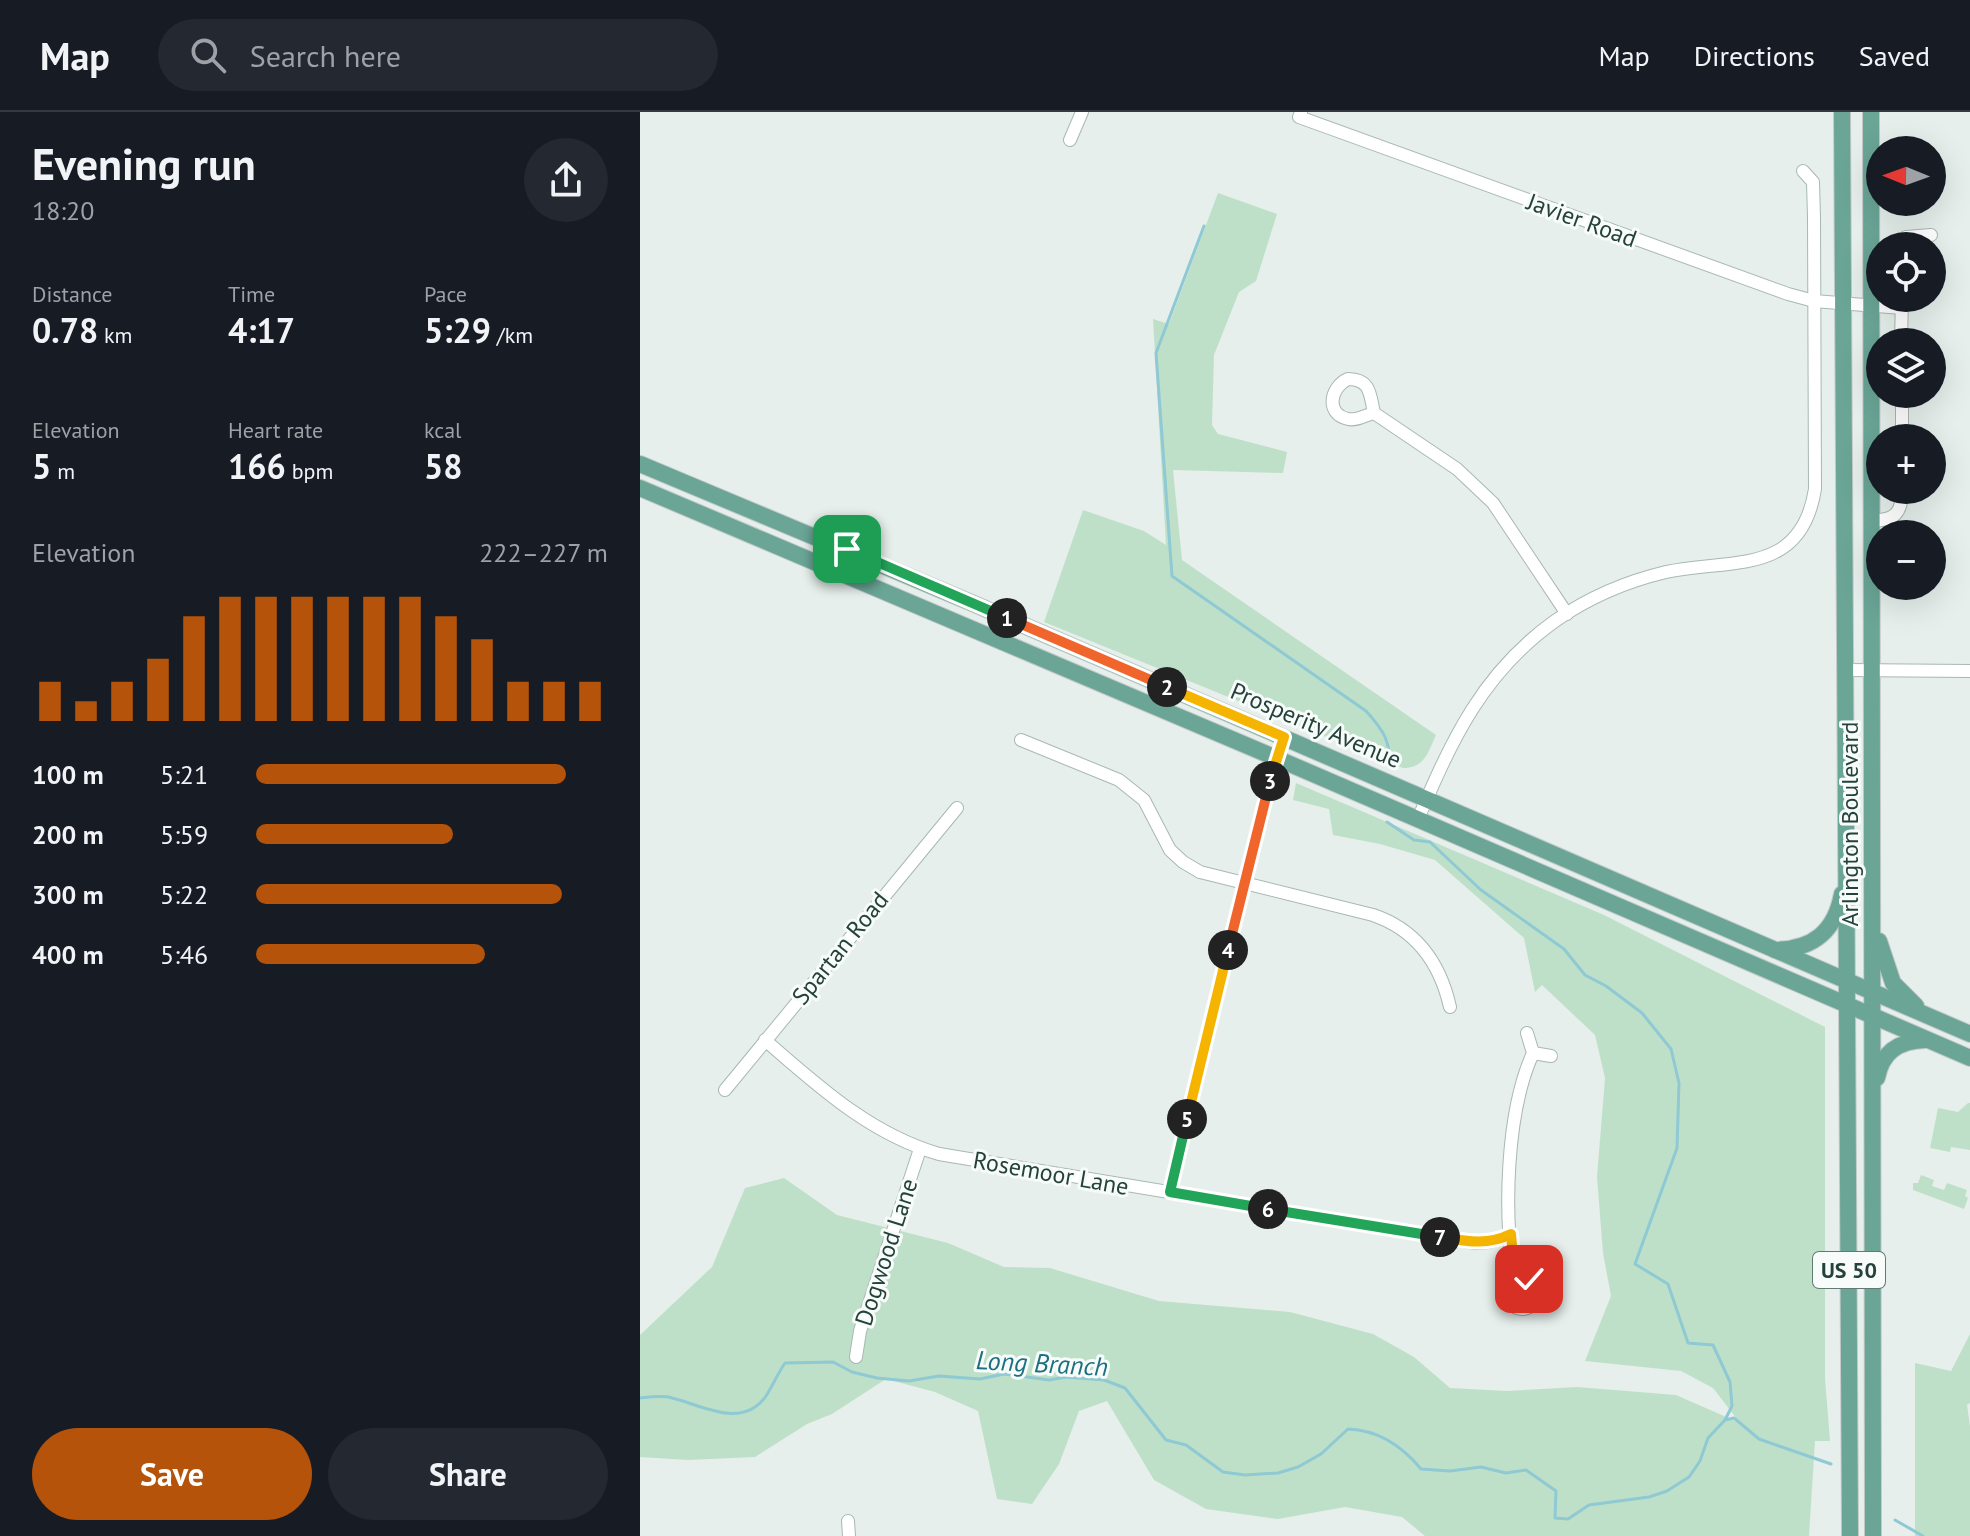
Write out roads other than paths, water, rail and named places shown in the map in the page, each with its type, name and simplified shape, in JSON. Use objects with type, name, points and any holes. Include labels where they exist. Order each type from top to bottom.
[{"type":"main road","name":"Arlington Boulevard","points":[[1842,112],[1850,1536]]},
{"type":"main road","name":"Arlington Boulevard","points":[[1870,232],[1871,112]]},
{"type":"main road","name":"Arlington Boulevard","points":[[1870,312],[1871,520]]},
{"type":"main road","name":"Prosperity Avenue","points":[[640,464],[847,549],[1970,1034]]},
{"type":"main road","name":"Prosperity Avenue","points":[[640,488],[1970,1058]]},
{"type":"main road","name":"Arlington Boulevard","points":[[1872,600],[1873,1536]]},
{"type":"main road","points":[[1774,950],[1803,946],[1830,928],[1839,907],[1847,853]]},
{"type":"main road","points":[[1873,916],[1886,968],[1893,983],[1933,1018]]},
{"type":"main road","points":[[1873,1100],[1879,1067],[1887,1053],[1901,1044],[1925,1040]]},
{"type":"street","points":[[1070,140],[1082,112]]},
{"type":"street","name":"Javier Road","points":[[1300,114],[1766,287],[1814,301],[1866,305]]},
{"type":"street","points":[[1418,819],[1457,731],[1486,688],[1528,642],[1567,614],[1640,579],[1688,569],[1758,561],[1790,542],[1807,518],[1815,489],[1814,188],[1811,177],[1803,171]]},
{"type":"street","points":[[1374,413],[1457,469],[1485,494],[1508,521],[1567,614]]},
{"type":"street","points":[[1888,520],[1898,514],[1901,504]]},
{"type":"street","points":[[1845,670],[1970,671]]},
{"type":"street","points":[[1170,1192],[1276,758],[1284,737]]},
{"type":"street","points":[[1021,740],[1119,780],[1144,800],[1165,841],[1183,862],[1200,872],[1373,915],[1399,927],[1420,943],[1434,962],[1450,1007]]},
{"type":"street","name":"Spartan Road","points":[[725,1090],[957,808]]},
{"type":"street","points":[[1515,1280],[1511,1234],[1512,1134],[1527,1066],[1533,1053],[1527,1033]]},
{"type":"street","name":"Rosemoor Lane","points":[[765,1040],[850,1110],[899,1141],[920,1149],[974,1161],[1476,1243],[1511,1234]]},
{"type":"street","points":[[1533,1053],[1551,1056]]},
{"type":"street","name":"Dogwood Lane","points":[[856,1357],[860,1331],[920,1149]]},
{"type":"street","points":[[848,1521],[849,1536]]},
{"type":"waterway","points":[[1204,226],[1156,353],[1172,576],[1366,711],[1385,737],[1391,767]]},
{"type":"waterway","name":"Long Branch","points":[[640,1398],[668,1397],[721,1412],[745,1412],[766,1396],[785,1363],[833,1362],[852,1372],[909,1381],[939,1376],[980,1379],[1004,1374],[1049,1380],[1066,1377],[1104,1380],[1125,1388],[1166,1440],[1186,1445],[1223,1472],[1245,1475],[1278,1473],[1298,1467],[1321,1454],[1348,1429],[1369,1432],[1389,1441],[1421,1469],[1450,1471],[1481,1467],[1506,1473],[1526,1470],[1556,1491],[1555,1518],[1568,1519],[1589,1505],[1649,1497],[1667,1491],[1689,1477],[1700,1461],[1708,1438],[1725,1420],[1732,1406],[1730,1382],[1713,1345],[1688,1343],[1668,1284],[1635,1264],[1677,1148],[1679,1083],[1671,1049],[1642,1013],[1606,986],[1585,975],[1564,949],[1481,890],[1430,842],[1414,840],[1387,822]]},
{"type":"waterway","points":[[1725,1420],[1734,1418],[1759,1439],[1831,1464]]},
{"type":"waterway","name":"Long Branch","points":[[1895,1520],[1923,1536]]}]
